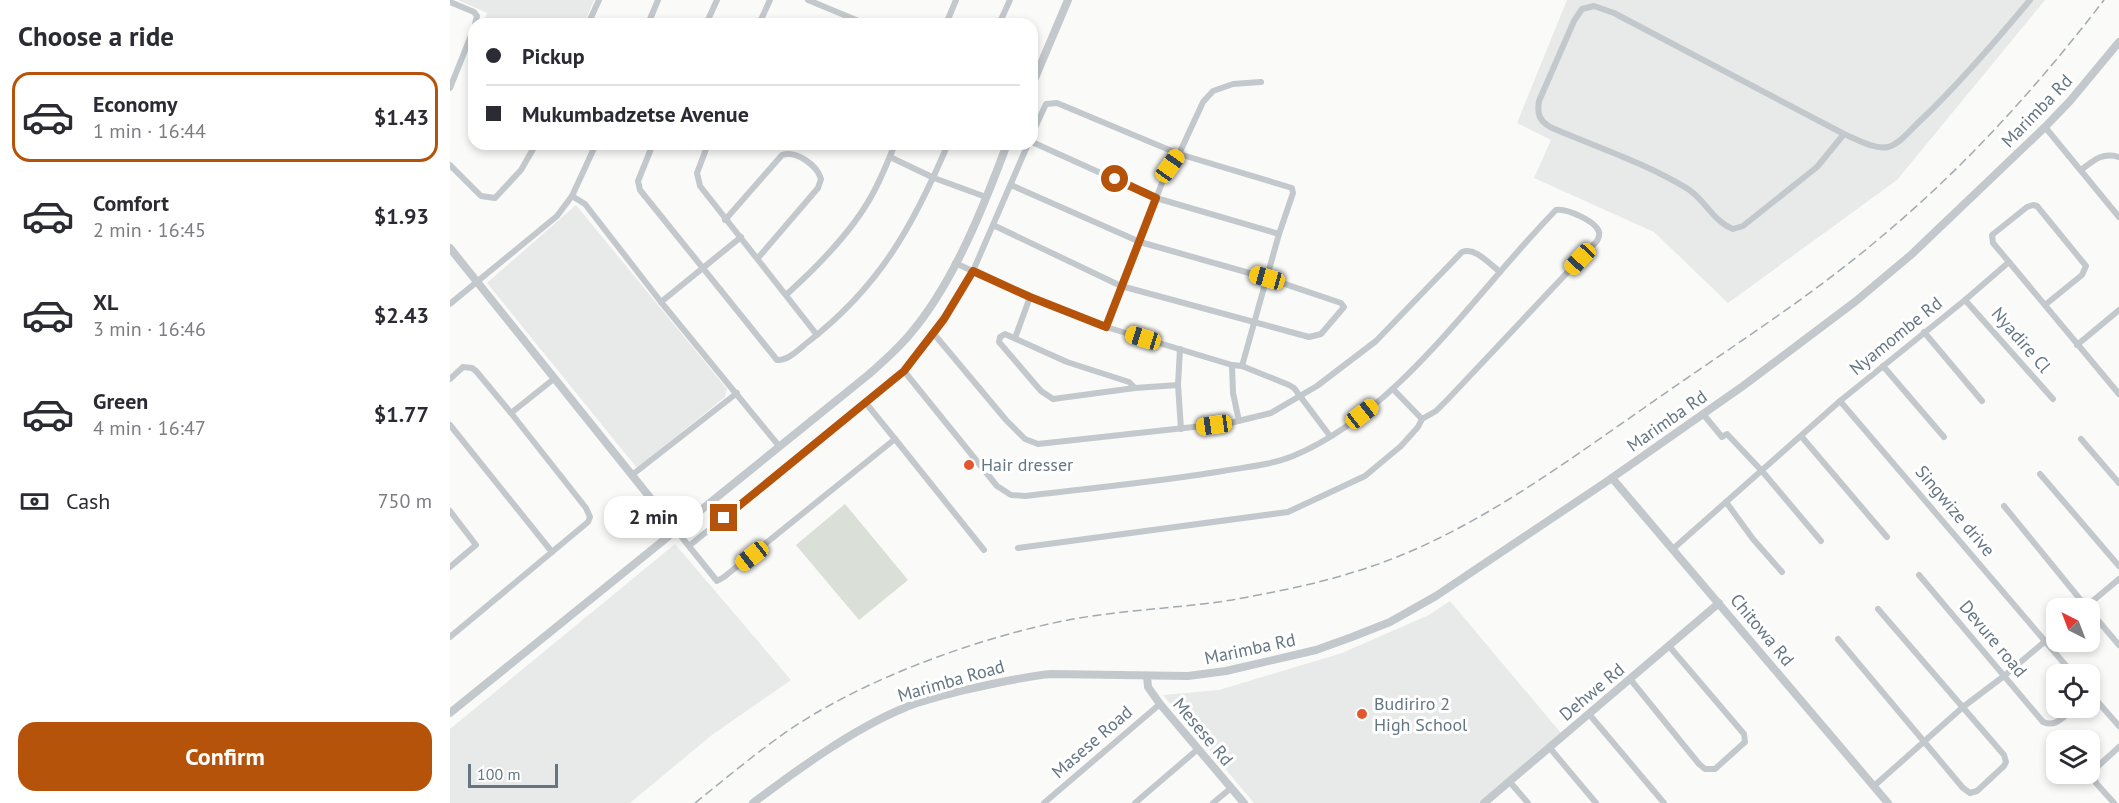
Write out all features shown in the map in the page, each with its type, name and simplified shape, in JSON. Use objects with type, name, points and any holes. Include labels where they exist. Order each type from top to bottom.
[{"type":"street","points":[[591,18],[599,0]]},
{"type":"street","points":[[650,18],[658,0]]},
{"type":"street","points":[[709,18],[717,0]]},
{"type":"street","points":[[762,18],[770,0]]},
{"type":"street","points":[[808,0],[851,18]]},
{"type":"street","points":[[948,18],[956,0]]},
{"type":"street","points":[[1002,18],[1010,0]]},
{"type":"street","points":[[1038,71],[1068,0]]},
{"type":"street","points":[[1844,134],[1817,166],[1743,226],[1733,229],[1721,222],[1704,202],[1684,187],[1550,127],[1543,122],[1537,111],[1539,101],[1574,21],[1582,9],[1594,6],[1614,13],[1844,134],[1881,147],[1889,147],[1900,140],[1968,73],[2030,0]]},
{"type":"street","points":[[450,2],[474,12],[477,18]]},
{"type":"street","name":"Marimba Rd","points":[[1147,676],[1198,675],[1262,664],[1316,650],[1390,622],[1436,596],[1703,414],[1810,336],[1912,254],[2045,127],[2119,42]]},
{"type":"street","points":[[450,88],[468,43]]},
{"type":"street","points":[[1106,327],[1167,172],[1179,154],[1203,102],[1213,91],[1233,84],[1261,82]]},
{"type":"street","points":[[1038,121],[1046,104],[1053,102],[1179,154],[1291,187],[1293,193],[1278,234],[1242,366]]},
{"type":"street","points":[[2045,127],[2119,217]]},
{"type":"street","points":[[1038,145],[1156,198],[1278,234]]},
{"type":"street","points":[[450,165],[481,196],[495,198],[521,170],[533,150]]},
{"type":"street","points":[[450,304],[557,216],[572,196],[593,150]]},
{"type":"street","points":[[650,150],[639,177],[640,190],[777,360],[787,358],[848,307],[884,264],[911,224],[946,150]]},
{"type":"street","points":[[706,150],[696,177],[709,200],[817,334]]},
{"type":"street","points":[[787,294],[819,265],[855,220],[872,196],[893,150]]},
{"type":"street","points":[[450,712],[868,375],[903,342],[939,292],[955,263],[986,197],[1005,150]]},
{"type":"street","points":[[689,546],[904,371],[934,334],[973,271],[1026,150]]},
{"type":"street","points":[[725,220],[782,155],[789,154],[816,168],[821,179],[818,188],[758,258]]},
{"type":"street","points":[[2081,170],[2101,156],[2111,154],[2119,157]]},
{"type":"street","points":[[890,157],[934,178],[986,197]]},
{"type":"street","points":[[993,225],[1121,286],[1313,337],[1321,334],[1345,307],[1341,303],[1267,278],[1140,242],[1011,185]]},
{"type":"street","points":[[572,196],[585,204],[661,302],[779,446]]},
{"type":"street","points":[[2045,305],[2082,275],[2086,266],[2037,206],[2033,205],[2027,207],[1992,235],[1993,243],[2119,394]]},
{"type":"street","points":[[904,371],[997,486],[1006,493],[1015,495],[1148,482],[1267,463],[1293,456],[1330,436],[1394,388],[1558,209],[1580,216],[1598,229],[1597,241],[1449,398],[1436,411],[1422,419],[1401,446],[1365,476],[1288,512],[1018,548]]},
{"type":"street","points":[[661,302],[741,237]]},
{"type":"street","points":[[450,248],[717,581],[895,439]]},
{"type":"street","points":[[934,334],[1006,420],[1031,443],[1181,429],[1265,415],[1301,397],[1376,341],[1462,252],[1474,251],[1500,272]]},
{"type":"street","name":"Nyamombe Rd","points":[[1674,548],[1840,401],[2009,262]]},
{"type":"street","points":[[955,263],[1030,297],[1106,327],[1242,366],[1289,385],[1294,388],[1330,436]]},
{"type":"street","points":[[1015,338],[1030,297]]},
{"type":"street","name":"Nyadire Cl","points":[[1965,300],[2053,399]]},
{"type":"street","points":[[2077,345],[2119,310]]},
{"type":"street","points":[[1924,332],[1982,401]]},
{"type":"street","points":[[1135,388],[1129,382],[1067,362],[1005,334],[1001,336],[999,342],[1041,391],[1053,399],[1135,388],[1178,385]]},
{"type":"street","points":[[1180,349],[1178,385],[1181,429]]},
{"type":"street","points":[[1232,365],[1233,393],[1239,421]]},
{"type":"street","points":[[1883,366],[1944,437]]},
{"type":"street","points":[[450,379],[464,367],[472,368],[512,413],[590,513],[588,522],[450,637]]},
{"type":"street","points":[[512,413],[555,378]]},
{"type":"street","points":[[1394,388],[1422,419]]},
{"type":"street","points":[[632,475],[737,393]]},
{"type":"street","name":"Singwize drive","points":[[1840,401],[2065,664]]},
{"type":"street","points":[[865,402],[984,550]]},
{"type":"street","points":[[1703,414],[1722,436],[1727,434],[1762,471],[1821,541]]},
{"type":"street","points":[[450,425],[552,552]]},
{"type":"street","points":[[1801,436],[1887,537]]},
{"type":"street","points":[[2081,439],[2119,483]]},
{"type":"street","points":[[2040,474],[2119,566]]},
{"type":"street","name":"Chitowa Rd","points":[[1612,478],[1674,548],[1888,803]]},
{"type":"street","points":[[1726,502],[1753,539],[1782,572]]},
{"type":"street","points":[[2004,506],[2077,598]]},
{"type":"street","points":[[450,511],[476,545],[450,567]]},
{"type":"street","name":"Devure road","points":[[1919,575],[2043,722],[2056,723],[2062,718]]},
{"type":"street","points":[[2098,598],[2119,579]]},
{"type":"street","name":"Dehwe Rd","points":[[1484,803],[1719,603]]},
{"type":"street","points":[[1838,639],[1963,788],[1970,793],[1977,791],[2000,771],[2006,762],[2004,755],[1878,609]]},
{"type":"street","points":[[2100,624],[2119,645]]},
{"type":"street","points":[[1874,786],[1963,707],[2045,641]]},
{"type":"street","points":[[1630,679],[1699,764],[1707,770],[1714,769],[1745,742],[1744,734],[1669,646]]},
{"type":"street","name":"Marimba Road","points":[[753,803],[874,723],[926,700],[1031,676],[1069,673],[1147,676]]},
{"type":"street","name":"Mesese Rd","points":[[1147,676],[1148,687],[1160,704],[1244,803]]},
{"type":"street","name":"Masese Road","points":[[1044,803],[1160,704]]},
{"type":"street","points":[[2100,705],[2119,726]]},
{"type":"street","points":[[1589,714],[1664,803]]},
{"type":"street","points":[[1549,747],[1596,803]]},
{"type":"street","points":[[2114,803],[2096,783],[2093,774],[2096,768],[2119,747]]},
{"type":"street","points":[[1135,803],[1198,749]]},
{"type":"street","points":[[1509,782],[1528,803]]},
{"type":"street","points":[[1214,803],[1231,788]]},
{"type":"shaded area","points":[[458,0],[594,0],[586,18],[485,18],[487,13]]},
{"type":"shaded area","points":[[1567,0],[2045,0],[1897,180],[1728,303],[1654,232],[1534,178],[1551,140],[1517,123]]},
{"type":"shaded area","points":[[576,205],[727,389],[725,397],[637,468],[487,283]]},
{"type":"shaded area","points":[[845,504],[908,580],[859,620],[796,545]]},
{"type":"shaded area","points":[[675,544],[791,680],[712,735],[630,803],[450,803],[450,729]]},
{"type":"shaded area","name":"Budiriro 2 High School","points":[[1450,601],[1561,733],[1479,803],[1254,803],[1163,695],[1219,690],[1342,653],[1429,615]]},
{"type":"railway","points":[[695,803],[769,744],[816,713],[872,684],[933,658],[1058,622],[1232,600],[1325,580],[1393,558],[1469,523],[1575,456],[1764,325],[1881,237],[1971,154],[2027,94],[2104,0]]},
{"type":"place","name":"Hair dresser","points":[[969,465]]},
{"type":"place","name":"Budiriro 2 High School","points":[[1362,714]]},
{"type":"route","points":[[724,518],[904,371],[934,334],[973,271],[1030,297],[1106,327],[1156,198],[1115,179]]}]
